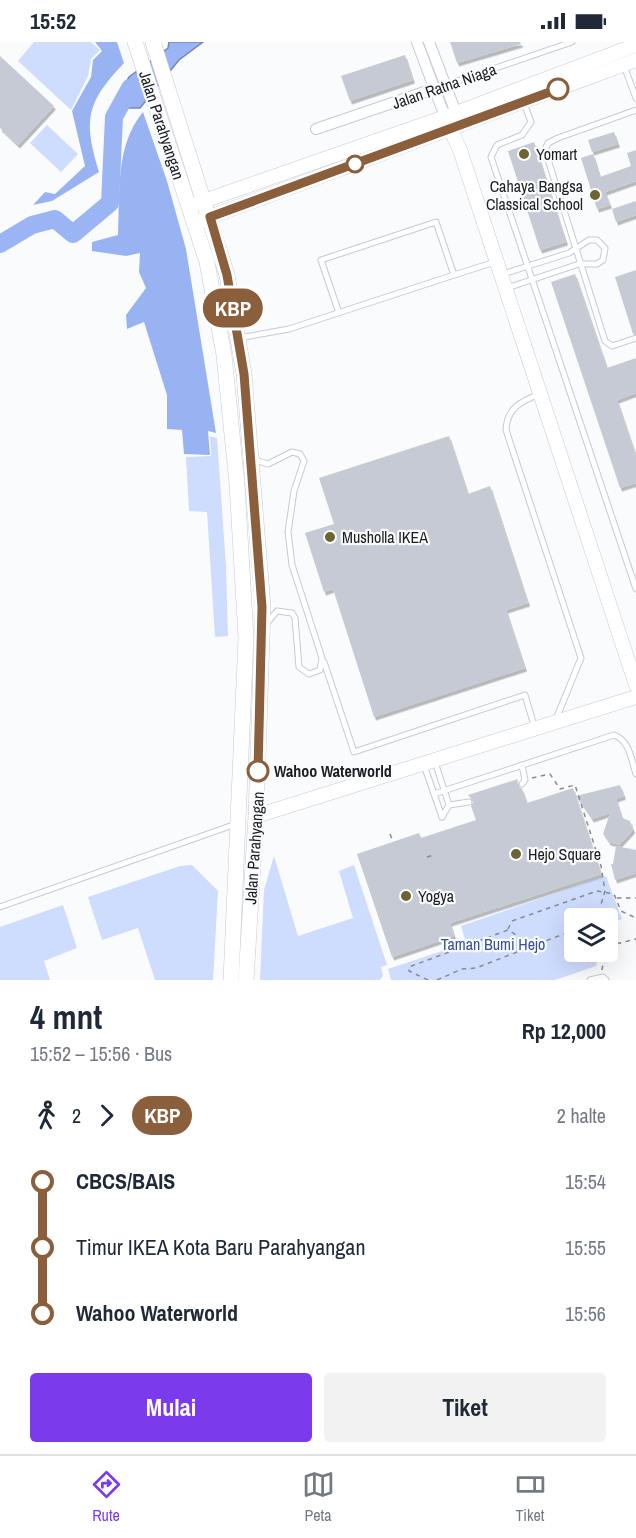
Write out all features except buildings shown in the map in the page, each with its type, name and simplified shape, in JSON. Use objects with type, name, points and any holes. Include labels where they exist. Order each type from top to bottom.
[{"type":"main road","name":"Jalan Parahyangan","points":[[135,42],[207,262],[224,355],[237,483],[246,638],[231,980]]},
{"type":"main road","name":"Jalan Parahyangan","points":[[153,42],[227,275],[244,374],[262,607],[256,816],[246,980]]},
{"type":"main road","points":[[246,638],[262,639]]},
{"type":"street","points":[[417,42],[433,89],[453,121]]},
{"type":"street","points":[[429,42],[445,86],[460,150],[636,685]]},
{"type":"street","points":[[189,207],[453,121],[524,101],[624,55],[636,45]]},
{"type":"street","points":[[194,223],[624,55]]},
{"type":"street","name":"Jalan Ratna Niaga","points":[[316,129],[433,89]]},
{"type":"street","points":[[256,816],[636,697]]},
{"type":"lane","name":"Jalan Ratna Niaga","points":[[433,89],[572,42]]},
{"type":"lane","points":[[624,55],[636,98]]},
{"type":"lane","points":[[524,101],[531,122],[522,135],[497,145],[491,157],[534,279],[636,590]]},
{"type":"lane","points":[[636,110],[548,143],[546,158],[579,264],[608,345],[612,346],[636,338]]},
{"type":"lane","points":[[339,313],[321,260],[436,222],[454,275]]},
{"type":"lane","points":[[238,338],[272,334],[454,275],[501,275],[534,279],[579,264],[592,265],[600,262],[605,249],[600,242],[593,239],[575,251],[501,275]]},
{"type":"lane","points":[[540,394],[523,400],[513,408],[506,430],[581,658],[554,723]]},
{"type":"lane","points":[[250,455],[256,462],[268,464],[292,452],[300,454],[304,460],[294,491],[288,532],[292,565],[354,752],[525,695],[536,730]]},
{"type":"lane","points":[[262,639],[273,613],[288,611],[295,618],[298,663],[302,671],[309,675],[317,673],[322,666],[322,658]]},
{"type":"lane","points":[[434,794],[614,735],[622,738],[627,746],[636,774]]},
{"type":"lane","points":[[430,763],[445,790],[449,805],[442,817],[434,794],[430,763]]},
{"type":"lane","points":[[522,765],[524,782]]},
{"type":"lane","points":[[449,805],[469,802]]},
{"type":"lane","points":[[0,907],[237,824]]},
{"type":"lane","points":[[590,980],[604,978]]},
{"type":"path","points":[[524,782],[550,774],[560,789],[575,785],[601,866],[604,891],[600,908]]},
{"type":"path","points":[[390,834],[393,842]]},
{"type":"path","points":[[427,857],[434,855]]},
{"type":"path","points":[[428,980],[410,971],[409,967],[508,930],[512,921],[597,891],[613,893],[621,912]]},
{"type":"path","points":[[616,898],[636,897]]},
{"type":"path","points":[[618,913],[621,912],[636,918]]},
{"type":"path","points":[[508,930],[531,944],[538,945]]},
{"type":"path","points":[[437,980],[462,969],[476,968],[564,934]]},
{"type":"path","points":[[618,944],[636,939]]},
{"type":"path","points":[[604,978],[605,962]]},
{"type":"green space","points":[[34,42],[91,42],[100,50],[91,59],[88,76],[71,110],[18,61]]},
{"type":"green space","points":[[47,125],[78,154],[61,172],[30,143]]},
{"type":"green space","points":[[210,436],[217,438],[226,566],[228,636],[215,637],[207,512],[189,511],[186,457],[211,456]]},
{"type":"green space","points":[[274,856],[298,936],[353,918],[339,871],[354,865],[387,965],[381,967],[383,976],[380,980],[260,980],[264,890]]},
{"type":"green space","points":[[192,865],[218,891],[213,980],[155,980],[138,928],[102,940],[88,897],[180,866]]},
{"type":"green space","name":"Taman Bumi Hejo","points":[[606,876],[618,908],[564,908],[564,962],[597,962],[596,966],[555,980],[391,980],[388,969],[466,943],[461,926]]},
{"type":"green space","points":[[63,905],[77,948],[44,961],[50,980],[0,980],[0,927]]},
{"type":"green space","name":"Taman Bumi Hejo","points":[[618,908],[622,919],[618,920]]},
{"type":"shaded area","points":[[95,42],[117,42],[124,63],[102,90],[91,113],[91,139],[99,172],[52,201],[33,205],[45,192],[55,194],[85,166],[72,111],[91,77],[93,60],[102,51]]},
{"type":"shaded area","points":[[169,42],[203,42],[179,60],[140,108],[121,108],[115,102],[129,77],[168,48]]},
{"type":"shaded area","points":[[143,112],[167,181],[186,249],[216,433],[208,431],[210,455],[184,454],[182,430],[167,429],[167,395],[144,322],[127,329],[126,315],[146,288],[139,272],[140,253],[126,256],[92,251],[92,242],[118,235],[119,186],[123,155],[134,125]]},
{"type":"waterway","points":[[0,244],[32,225],[55,219],[73,234],[110,203],[114,117],[130,88]]},
{"type":"bus line","name":"KBP","points":[[258,771],[262,607],[244,374],[227,275],[210,217],[558,89]]},
{"type":"place","name":"Yomart","points":[[524,154]]},
{"type":"place","name":"Cahaya Bangsa Classical School","points":[[595,195]]},
{"type":"place","name":"Musholla IKEA","points":[[330,537]]},
{"type":"place","name":"Wahoo Waterworld","points":[[258,771]]},
{"type":"place","name":"Hejo Square","points":[[516,854]]},
{"type":"place","name":"Yogya","points":[[406,896]]}]
